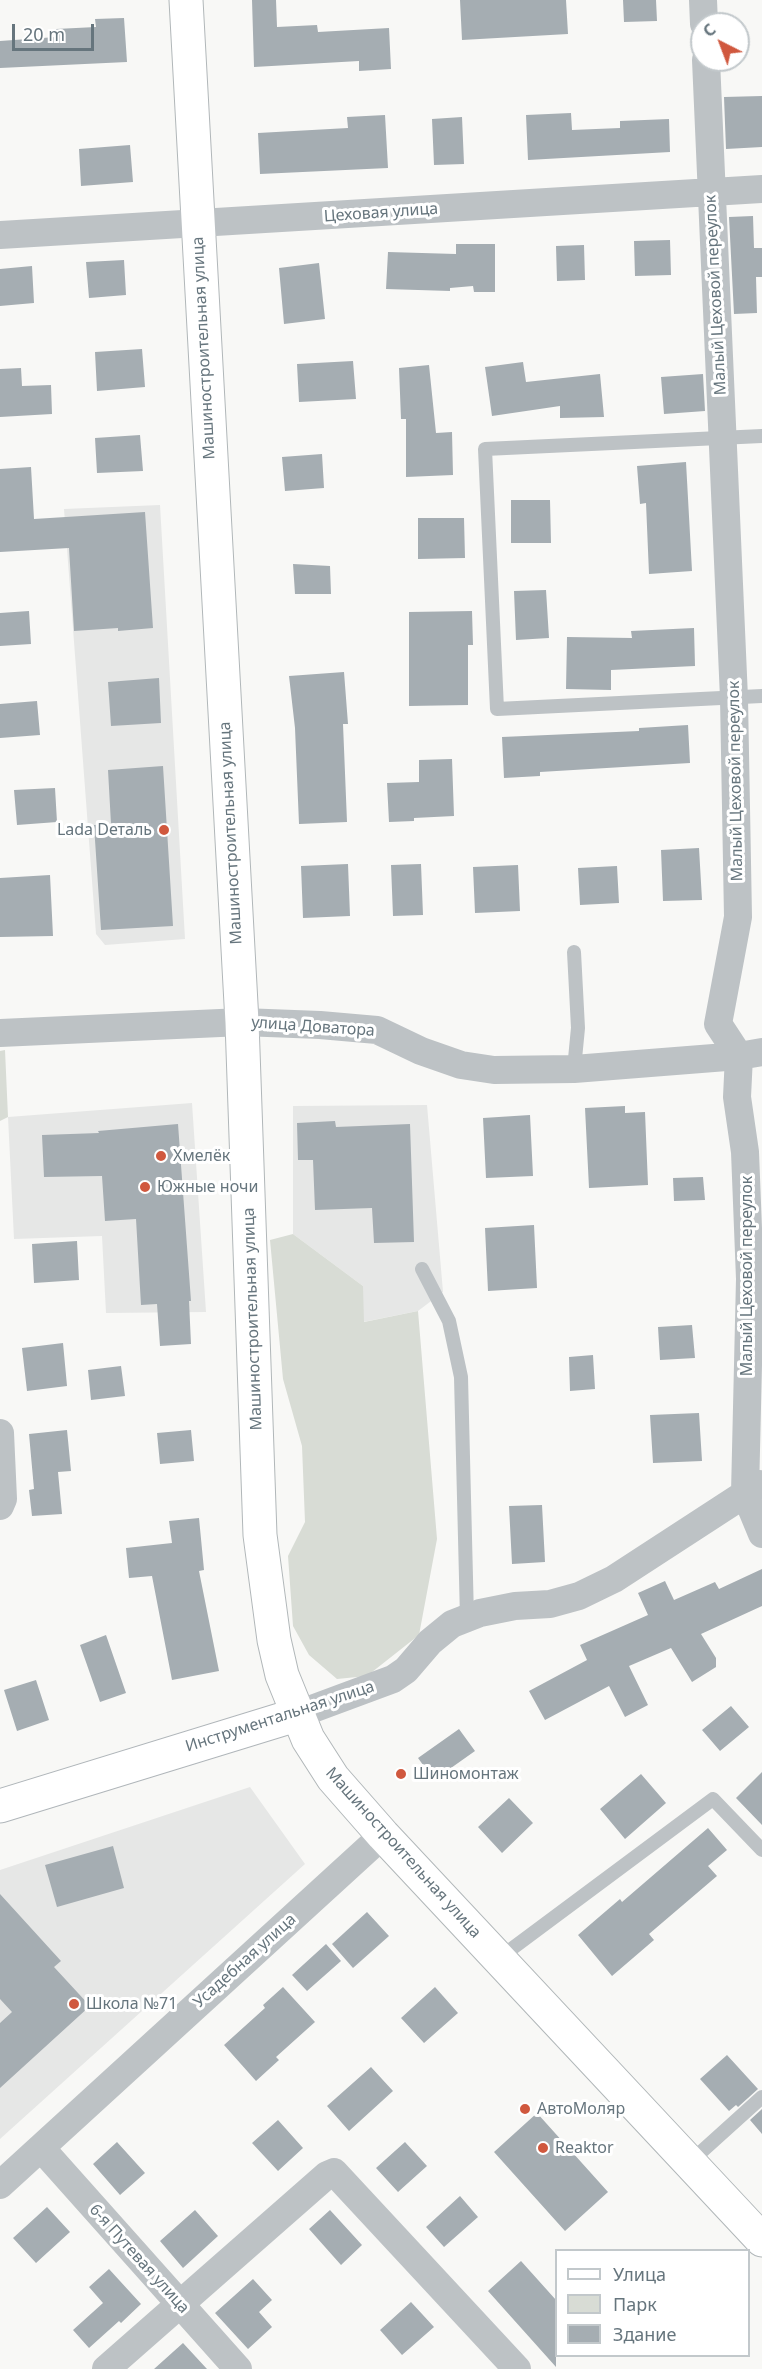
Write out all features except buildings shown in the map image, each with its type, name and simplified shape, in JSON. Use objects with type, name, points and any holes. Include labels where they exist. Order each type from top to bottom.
[{"type":"main road","name":"Машиностроительная улица","points":[[186,0],[242,1022],[260,1535],[274,1640],[282,1675],[296,1715],[308,1739],[333,1778],[382,1835],[762,2240]]},
{"type":"main road","name":"Инструментальная улица","points":[[0,1806],[296,1715]]},
{"type":"street","name":"Малый Цеховой переулок","points":[[707,72],[723,438],[748,697],[738,918],[718,1024],[750,1054],[737,1097],[745,1152],[754,1488]]},
{"type":"street","name":"Цеховая улица","points":[[0,235],[762,189]]},
{"type":"street","name":"улица Доватора","points":[[0,1034],[242,1022],[285,1023],[377,1030],[422,1052],[472,1067],[514,1070],[574,1069],[750,1054]]},
{"type":"street","points":[[0,1432],[3,1499],[0,1506]]},
{"type":"street","name":"Инструментальная улица","points":[[296,1715],[393,1679],[406,1670],[430,1642],[452,1624],[480,1613],[514,1606],[550,1604],[579,1596],[614,1579],[754,1488]]},
{"type":"street","points":[[754,1488],[762,1534]]},
{"type":"street","name":"Усадебная улица","points":[[0,2185],[382,1835]]},
{"type":"street","name":"6-я Путевая улица","points":[[41,2148],[238,2369]]},
{"type":"street","points":[[106,2369],[327,2175],[334,2172],[517,2369]]},
{"type":"lane","points":[[748,697],[497,709],[485,449],[762,436]]},
{"type":"lane","points":[[574,952],[578,1028],[574,1069]]},
{"type":"lane","points":[[422,1269],[449,1322],[461,1377],[467,1618]]},
{"type":"lane","points":[[498,1959],[713,1799],[762,1850]]},
{"type":"lane","points":[[690,2162],[762,2097]]},
{"type":"shaded area","points":[[160,505],[185,939],[105,945],[96,934],[64,509]]},
{"type":"shaded area","points":[[192,1103],[206,1312],[106,1313],[102,1236],[14,1239],[8,1117]]},
{"type":"shaded area","points":[[427,1105],[443,1292],[418,1311],[363,1322],[363,1286],[293,1234],[293,1106]]},
{"type":"shaded area","name":"Школа №71","points":[[250,1787],[305,1864],[0,2139],[0,1870]]},
{"type":"green space","points":[[5,1050],[8,1117],[0,1121],[0,1051]]},
{"type":"green space","points":[[293,1234],[363,1286],[364,1322],[418,1311],[437,1539],[419,1635],[367,1676],[337,1679],[309,1655],[293,1626],[288,1556],[305,1522],[302,1446],[283,1379],[270,1240]]},
{"type":"place","name":"Lada Dеталь","points":[[164,830]]},
{"type":"place","name":"Хмелёк","points":[[161,1156]]},
{"type":"place","name":"Южные ночи","points":[[145,1187]]},
{"type":"place","name":"Шиномонтаж","points":[[401,1774]]},
{"type":"place","name":"Школа №71","points":[[74,2004]]},
{"type":"place","name":"АвтоМоляр","points":[[525,2109]]},
{"type":"place","name":"Reaktor","points":[[543,2148]]}]
